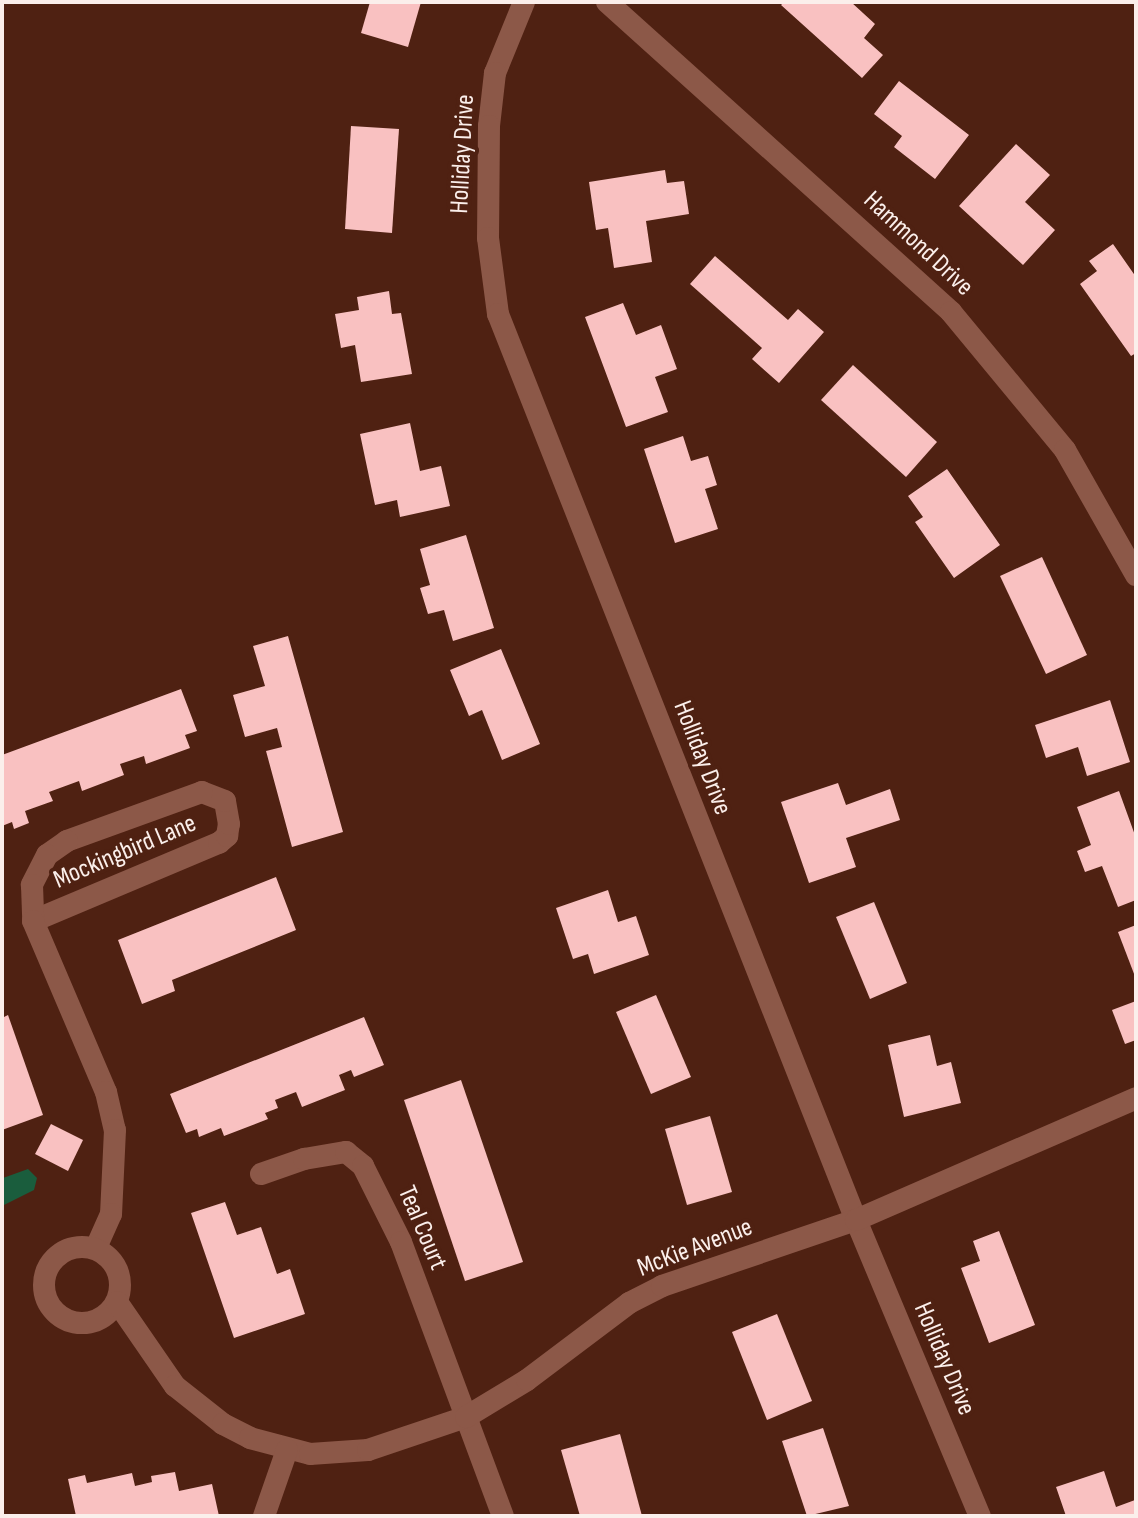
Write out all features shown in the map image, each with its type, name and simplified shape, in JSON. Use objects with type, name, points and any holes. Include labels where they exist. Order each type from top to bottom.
[{"type":"street","name":"Holliday Drive","points":[[524,2],[495,73],[489,126],[488,238],[498,314],[856,1220],[980,1516]]},
{"type":"street","name":"Hammond Drive","points":[[607,2],[951,312],[1065,450],[1136,575]]},
{"type":"street","name":"Mockingbird Lane","points":[[33,921],[219,843],[227,836],[229,824],[225,801],[202,792],[67,841],[39,868],[32,885],[33,921],[101,1081],[115,1130],[111,1214],[96,1248]]},
{"type":"street","name":"McKie Avenue","points":[[287,1450],[310,1454],[368,1450],[466,1417],[662,1286],[856,1220],[1136,1098]]},
{"type":"street","name":"Teal Court","points":[[261,1174],[304,1159],[346,1152],[363,1166],[401,1242],[466,1417]]},
{"type":"street","points":[[117,1302],[99,1319],[72,1321],[60,1315],[43,1292],[49,1267],[59,1255],[96,1248],[120,1276],[117,1302],[156,1363],[198,1406],[250,1438],[287,1450],[264,1516]]},
{"type":"street","points":[[466,1417],[503,1516]]},
{"type":"shaded area","points":[[28,1169],[37,1178],[34,1190],[2,1206],[3,1178]]},
{"type":"building","points":[[370,2],[421,2],[408,47],[361,33]]},
{"type":"building","points":[[784,2],[851,2],[875,24],[864,38],[883,55],[862,78],[781,5]]},
{"type":"building","points":[[899,81],[969,135],[935,179],[894,147],[902,136],[874,114]]},
{"type":"building","points":[[351,126],[399,129],[392,233],[345,229]]},
{"type":"building","points":[[1016,144],[1050,175],[1025,202],[1055,230],[1023,265],[959,206]]},
{"type":"building","points":[[665,170],[667,183],[684,181],[689,214],[646,221],[652,262],[614,268],[608,228],[596,230],[589,182]]},
{"type":"building","points":[[1113,244],[1136,277],[1136,353],[1131,356],[1080,284],[1097,271],[1089,261]]},
{"type":"building","points":[[715,256],[788,320],[798,309],[824,332],[779,383],[752,359],[762,348],[690,284]]},
{"type":"building","points":[[389,291],[392,314],[401,313],[412,374],[361,382],[355,345],[341,348],[335,314],[359,310],[357,297]]},
{"type":"building","points":[[623,303],[636,335],[661,325],[677,369],[655,377],[668,412],[626,427],[585,317]]},
{"type":"building","points":[[853,365],[937,442],[906,477],[821,400]]},
{"type":"building","points":[[410,423],[420,471],[441,466],[450,506],[400,517],[397,500],[375,505],[360,434]]},
{"type":"building","points":[[683,436],[691,461],[708,456],[717,485],[705,489],[718,529],[675,543],[644,449]]},
{"type":"building","points":[[947,469],[1000,545],[954,578],[915,522],[923,517],[908,496]]},
{"type":"building","points":[[466,535],[494,628],[453,641],[444,610],[428,614],[420,588],[430,585],[420,549]]},
{"type":"building","points":[[1042,557],[1087,655],[1046,674],[1000,576]]},
{"type":"building","points":[[288,636],[343,832],[292,847],[266,751],[282,747],[277,728],[245,737],[233,695],[265,686],[253,646]]},
{"type":"building","points":[[501,649],[540,744],[502,760],[482,710],[469,716],[450,670]]},
{"type":"building","points":[[181,689],[197,731],[185,735],[190,748],[146,764],[144,756],[120,764],[124,775],[82,791],[79,781],[49,792],[53,801],[25,811],[29,823],[14,829],[12,822],[2,826],[2,755]]},
{"type":"building","points":[[1110,700],[1130,762],[1087,776],[1078,747],[1046,758],[1035,725]]},
{"type":"building","points":[[838,783],[846,805],[890,789],[900,820],[846,838],[856,867],[809,883],[781,802]]},
{"type":"building","points":[[1119,791],[1136,838],[1136,900],[1118,907],[1102,866],[1085,872],[1077,851],[1091,845],[1077,807]]},
{"type":"building","points":[[276,877],[296,930],[172,980],[175,991],[142,1004],[118,940]]},
{"type":"building","points":[[608,890],[618,922],[636,916],[649,955],[594,974],[588,954],[573,959],[556,908]]},
{"type":"building","points":[[874,902],[907,983],[870,999],[836,917]]},
{"type":"building","points":[[1136,925],[1136,979],[1118,932]]},
{"type":"building","points":[[656,995],[691,1077],[651,1094],[616,1012]]},
{"type":"building","points":[[1136,1001],[1136,1040],[1125,1044],[1112,1010]]},
{"type":"building","points":[[8,1015],[43,1115],[2,1130],[2,1018]]},
{"type":"building","points":[[364,1017],[384,1065],[354,1077],[351,1070],[339,1075],[345,1090],[302,1107],[296,1092],[275,1100],[278,1108],[265,1113],[268,1119],[224,1136],[221,1128],[199,1137],[197,1129],[186,1133],[170,1094]]},
{"type":"building","points":[[930,1035],[937,1066],[951,1062],[961,1103],[904,1117],[888,1045]]},
{"type":"building","points":[[461,1080],[523,1262],[465,1281],[404,1100]]},
{"type":"building","points":[[710,1116],[732,1192],[687,1205],[665,1129]]},
{"type":"building","points":[[51,1124],[83,1140],[68,1171],[35,1154]]},
{"type":"building","points":[[225,1202],[237,1235],[261,1227],[277,1274],[290,1269],[305,1314],[234,1338],[191,1213]]},
{"type":"building","points":[[999,1231],[1035,1325],[989,1343],[961,1268],[980,1261],[973,1241]]},
{"type":"building","points":[[777,1314],[812,1401],[767,1420],[732,1332]]},
{"type":"building","points":[[823,1428],[849,1506],[807,1516],[782,1441]]},
{"type":"building","points":[[620,1434],[642,1516],[580,1516],[561,1450]]},
{"type":"building","points":[[1104,1471],[1116,1507],[1135,1500],[1136,1516],[1066,1516],[1056,1487]]},
{"type":"building","points":[[175,1472],[179,1491],[212,1484],[219,1516],[76,1516],[68,1479],[85,1475],[87,1483],[132,1473],[135,1486],[152,1482],[151,1476]]}]
